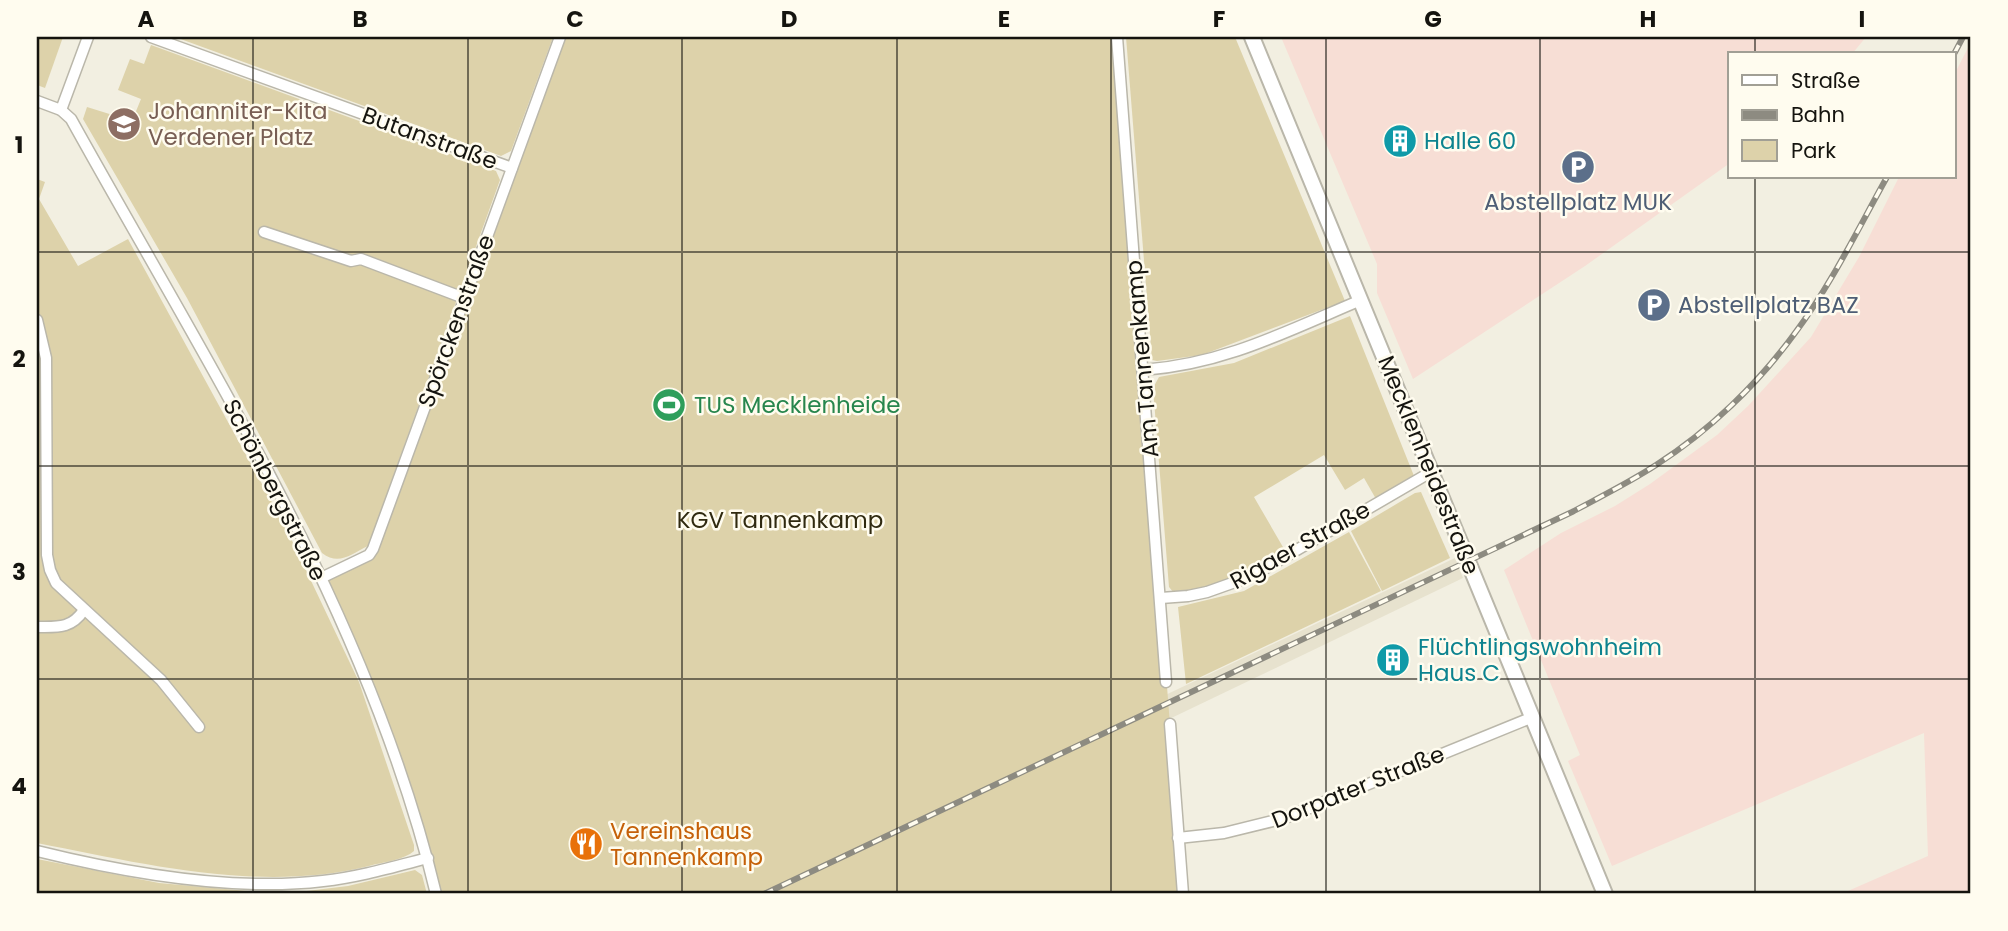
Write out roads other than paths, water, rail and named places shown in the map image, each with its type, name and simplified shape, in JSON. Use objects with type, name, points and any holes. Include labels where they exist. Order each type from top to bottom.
[{"type":"main road","name":"Mecklenheidestraße","points":[[1252,37],[1605,894]]},
{"type":"street","points":[[37,102],[61,110],[88,37]]},
{"type":"street","name":"Butanstraße","points":[[152,37],[512,168]]},
{"type":"street","name":"Spörckenstraße","points":[[321,578],[369,555],[373,549],[560,37]]},
{"type":"street","name":"Am Tannenkamp","points":[[1117,37],[1166,682]]},
{"type":"street","name":"Schönbergstraße","points":[[61,110],[71,119],[196,339],[321,578],[373,695],[403,777],[436,894]]},
{"type":"street","points":[[264,232],[351,261],[361,259],[464,298]]},
{"type":"street","points":[[1143,370],[1186,366],[1225,356],[1361,300]]},
{"type":"street","points":[[37,320],[46,358],[47,555],[50,570],[56,583],[161,680],[199,727]]},
{"type":"street","name":"Rigaer Straße","points":[[1161,598],[1188,597],[1252,576],[1431,471]]},
{"type":"street","points":[[37,628],[67,625],[77,620],[84,610]]},
{"type":"street","name":"Dorpater Straße","points":[[1178,838],[1224,833],[1285,818],[1533,717]]},
{"type":"street","points":[[1170,724],[1183,894]]},
{"type":"street","points":[[37,851],[118,868],[179,877],[289,884],[358,876],[428,858]]},
{"type":"railway","points":[[1955,52],[1963,37]]},
{"type":"railway","points":[[764,894],[1572,512],[1656,465],[1714,422],[1781,352],[1820,296],[1886,178]]},
{"type":"place","name":"Johanniter-Kita Verdener Platz","points":[[124,124]]},
{"type":"place","name":"Halle 60","points":[[1400,141]]},
{"type":"place","name":"Abstellplatz MUK","points":[[1578,167]]},
{"type":"place","name":"Abstellplatz BAZ","points":[[1654,305]]},
{"type":"place","name":"TUS Mecklenheide","points":[[669,405]]},
{"type":"place","name":"Flüchtlingswohnheim Haus C","points":[[1393,660]]},
{"type":"place","name":"Vereinshaus Tannenkamp","points":[[586,844]]},
{"type":"park label","name":"KGV Tannenkamp","points":[[780,520]]}]
